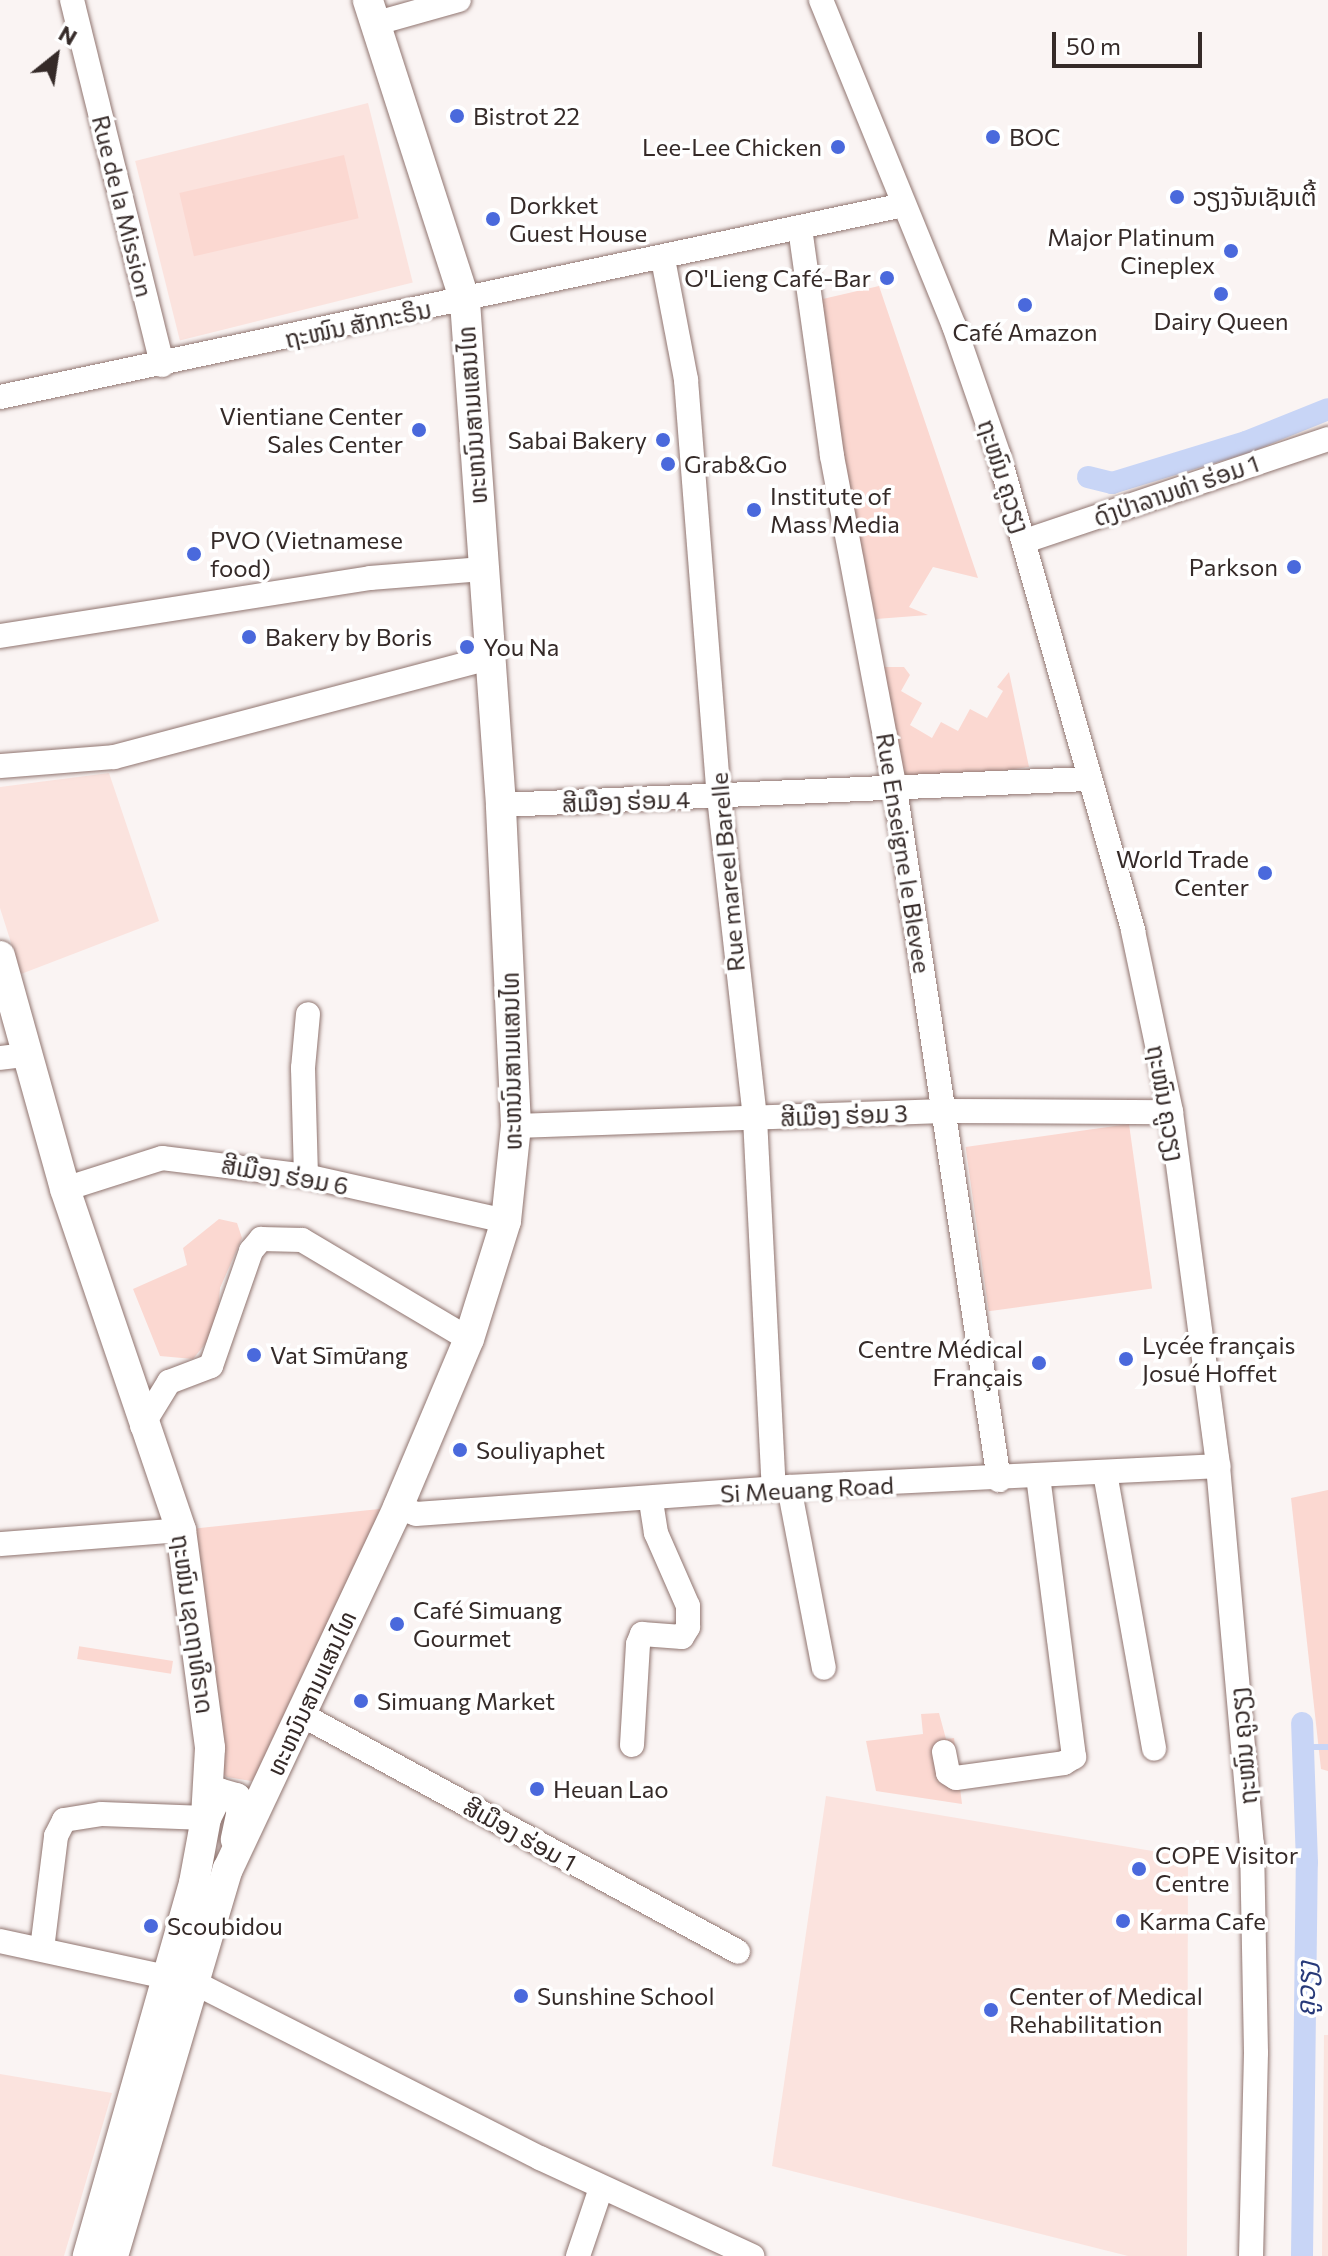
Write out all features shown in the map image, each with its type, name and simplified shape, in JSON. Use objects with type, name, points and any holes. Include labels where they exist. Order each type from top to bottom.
[{"type":"main road","name":"ທະຫນົນສາມແສນໄທ","points":[[113,2256],[179,1979],[398,1507],[469,1339],[506,1221],[516,1126],[501,805],[488,658],[465,301],[373,12]]},
{"type":"main road","name":"ຖະໜົນ ເຊດຖາທິຣາດ","points":[[0,956],[13,1057],[65,1189],[142,1426],[181,1530],[203,1672],[210,1765],[206,1818],[179,1979],[88,2256]]},
{"type":"main road","points":[[210,1765],[227,1777],[252,1781],[280,1761]]},
{"type":"main road","points":[[206,1818],[218,1793],[230,1794],[240,1804],[228,1869]]},
{"type":"street","name":"Rue de la Mission","points":[[72,0],[162,365]]},
{"type":"street","points":[[373,12],[459,0]]},
{"type":"street","name":"ຖະໜົນ ຄູວຽງ","points":[[821,0],[954,326],[1025,541],[1087,779],[1133,931],[1171,1112],[1218,1466],[1252,1844],[1256,2053],[1251,2256]]},
{"type":"street","name":"ຖະໜົນ ສັກກະຣິນ","points":[[0,397],[663,259],[903,205]]},
{"type":"street","name":"Rue Enseigne le Blevee","points":[[800,228],[832,456],[895,789],[999,1480]]},
{"type":"street","name":"Rue mareel Barelle","points":[[663,259],[686,380],[719,797],[755,1118],[781,1487],[824,1668]]},
{"type":"street","name":"ດົງປ່າລານທ່າ ຮ່ອມ 1","points":[[1025,541],[1328,439]]},
{"type":"street","points":[[0,636],[370,578],[483,569]]},
{"type":"street","points":[[0,766],[114,757],[488,658]]},
{"type":"street","name":"ສີເມືອງ ຮ່ອມ 4","points":[[501,805],[1087,779]]},
{"type":"street","points":[[306,1176],[303,1068],[308,1014]]},
{"type":"street","name":"ສີເມືອງ ຮ່ອມ 3","points":[[516,1126],[944,1111],[1171,1112]]},
{"type":"street","name":"ສີເມືອງ ຮ່ອມ 6","points":[[65,1189],[162,1158],[306,1176],[506,1221]]},
{"type":"street","points":[[142,1426],[169,1382],[211,1366],[251,1251],[261,1239],[302,1240],[469,1339]]},
{"type":"street","name":"Si Meuang Road","points":[[398,1507],[416,1514],[651,1500],[781,1487],[999,1480],[1218,1466]]},
{"type":"street","points":[[1105,1473],[1154,1749]]},
{"type":"street","points":[[944,1752],[948,1773],[956,1778],[1064,1763],[1074,1757],[1077,1746],[1038,1477]]},
{"type":"street","points":[[632,1745],[638,1644],[642,1634],[682,1637],[688,1627],[688,1606],[656,1533],[651,1500]]},
{"type":"street","points":[[0,1544],[181,1530]]},
{"type":"street","name":"ສີເມືອງ ຮ່ອມ 1","points":[[302,1715],[738,1952]]},
{"type":"street","points":[[42,1949],[56,1836],[64,1820],[101,1814],[206,1818]]},
{"type":"street","points":[[0,1941],[179,1979],[601,2188],[752,2256]]},
{"type":"street","points":[[578,2256],[601,2188]]},
{"type":"shaded area","points":[[368,103],[413,283],[180,341],[135,161]]},
{"type":"shaded area","points":[[344,155],[359,218],[194,256],[179,193]]},
{"type":"shaded area","points":[[879,286],[978,578],[933,567],[909,607],[928,615],[876,619],[841,462],[814,301]]},
{"type":"shaded area","points":[[877,667],[904,667],[910,675],[901,691],[922,703],[910,725],[932,738],[941,722],[958,731],[970,709],[987,718],[1003,691],[997,687],[1009,672],[1029,767],[903,783]]},
{"type":"shaded area","points":[[109,773],[159,921],[21,974],[0,908],[0,787]]},
{"type":"shaded area","points":[[1129,1124],[1152,1288],[989,1311],[966,1147]]},
{"type":"shaded area","points":[[219,1219],[237,1223],[242,1238],[220,1288],[217,1329],[193,1359],[160,1356],[133,1289],[187,1265],[183,1248]]},
{"type":"shaded area","points":[[1328,1490],[1328,1771],[1321,1769],[1291,1498]]},
{"type":"shaded area","points":[[398,1507],[263,1776],[251,1781],[227,1777],[217,1769],[181,1530]]},
{"type":"shaded area","points":[[79,1646],[173,1661],[171,1674],[77,1659]]},
{"type":"shaded area","points":[[939,1713],[946,1739],[954,1738],[962,1804],[876,1791],[866,1741],[923,1734],[921,1714]]},
{"type":"shaded area","name":"Center of Medical Rehabilitation","points":[[826,1796],[1188,1857],[1187,2256],[1128,2256],[772,2166]]},
{"type":"shaded area","points":[[1324,2035],[1328,2035],[1328,2256],[1322,2256]]},
{"type":"shaded area","points":[[0,2074],[112,2093],[64,2256],[0,2256]]},
{"type":"waterway","points":[[1088,477],[1112,483],[1246,442],[1328,409]]},
{"type":"waterway","name":"ຄູວຽງ","points":[[1302,1723],[1307,1863],[1302,2256]]},
{"type":"waterway","points":[[1303,1747],[1328,1747]]},
{"type":"place","name":"Bistrot 22","points":[[457,116]]},
{"type":"place","name":"BOC","points":[[993,137]]},
{"type":"place","name":"Lee-Lee Chicken","points":[[838,147]]},
{"type":"place","name":"ວຽງຈັນເຊັນເຕີ້","points":[[1177,197]]},
{"type":"place","name":"Dorkket Guest House","points":[[493,219]]},
{"type":"place","name":"Major Platinum Cineplex","points":[[1231,251]]},
{"type":"place","name":"O'Lieng Café-Bar","points":[[887,278]]},
{"type":"place","name":"Dairy Queen","points":[[1221,294]]},
{"type":"place","name":"Café Amazon","points":[[1025,305]]},
{"type":"place","name":"Vientiane Center Sales Center","points":[[419,430]]},
{"type":"place","name":"Sabai Bakery","points":[[663,440]]},
{"type":"place","name":"Grab&Go","points":[[668,464]]},
{"type":"place","name":"Institute of Mass Media","points":[[754,510]]},
{"type":"place","name":"PVO (Vietnamese food)","points":[[194,554]]},
{"type":"place","name":"Parkson","points":[[1294,567]]},
{"type":"place","name":"Bakery by Boris","points":[[249,637]]},
{"type":"place","name":"You Na","points":[[467,647]]},
{"type":"place","name":"World Trade Center","points":[[1265,873]]},
{"type":"place","name":"Vat Sīmư̄ang","points":[[254,1355]]},
{"type":"place","name":"Lycée français Josué Hoffet","points":[[1126,1359]]},
{"type":"place","name":"Centre Médical Français","points":[[1039,1363]]},
{"type":"place","name":"Souliyaphet","points":[[460,1450]]},
{"type":"place","name":"Café Simuang Gourmet","points":[[397,1624]]},
{"type":"place","name":"Simuang Market","points":[[361,1701]]},
{"type":"place","name":"Heuan Lao","points":[[537,1789]]},
{"type":"place","name":"COPE Visitor Centre","points":[[1139,1869]]},
{"type":"place","name":"Karma Cafe","points":[[1123,1921]]},
{"type":"place","name":"Scoubidou","points":[[151,1926]]},
{"type":"place","name":"Sunshine School","points":[[521,1996]]},
{"type":"place","name":"Center of Medical Rehabilitation","points":[[991,2010]]}]
